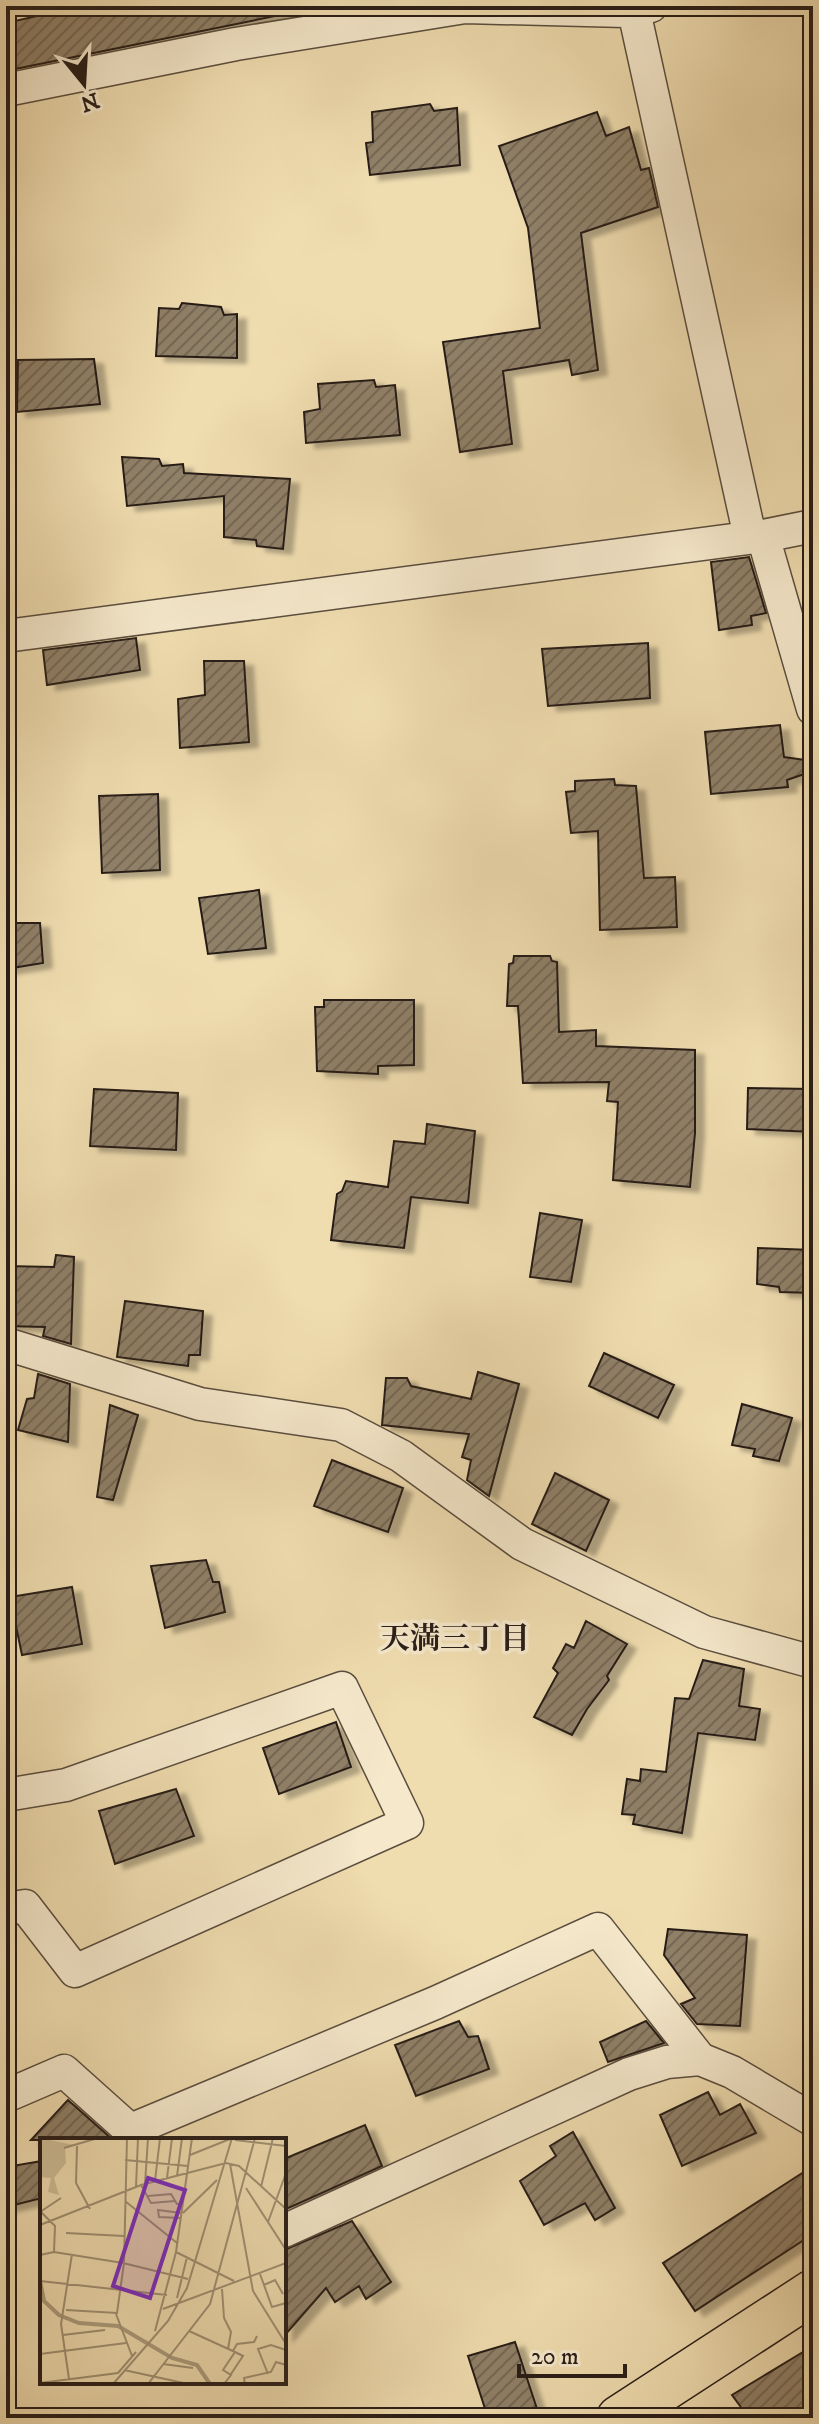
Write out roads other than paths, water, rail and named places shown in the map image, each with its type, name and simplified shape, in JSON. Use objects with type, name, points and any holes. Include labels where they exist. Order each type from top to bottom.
[{"type":"main road","points":[[642,2411],[813,2292]]},
{"type":"street","points":[[6,90],[236,44],[465,7],[634,8],[756,536],[813,709]]},
{"type":"street","points":[[6,636],[813,526]]},
{"type":"street","points":[[6,1344],[200,1404],[341,1425],[401,1456],[522,1544],[704,1632],[813,1662]]},
{"type":"street","points":[[6,1795],[66,1785],[342,1688],[407,1823],[75,1971],[25,1906],[6,1909]]},
{"type":"street","points":[[6,2096],[64,2071],[136,2135],[598,1929],[700,2059]]},
{"type":"street","points":[[286,2230],[629,2074],[667,2062],[700,2059],[732,2072],[813,2120]]},
{"type":"district","name":"天満三丁目","points":[[455,1638]]}]
